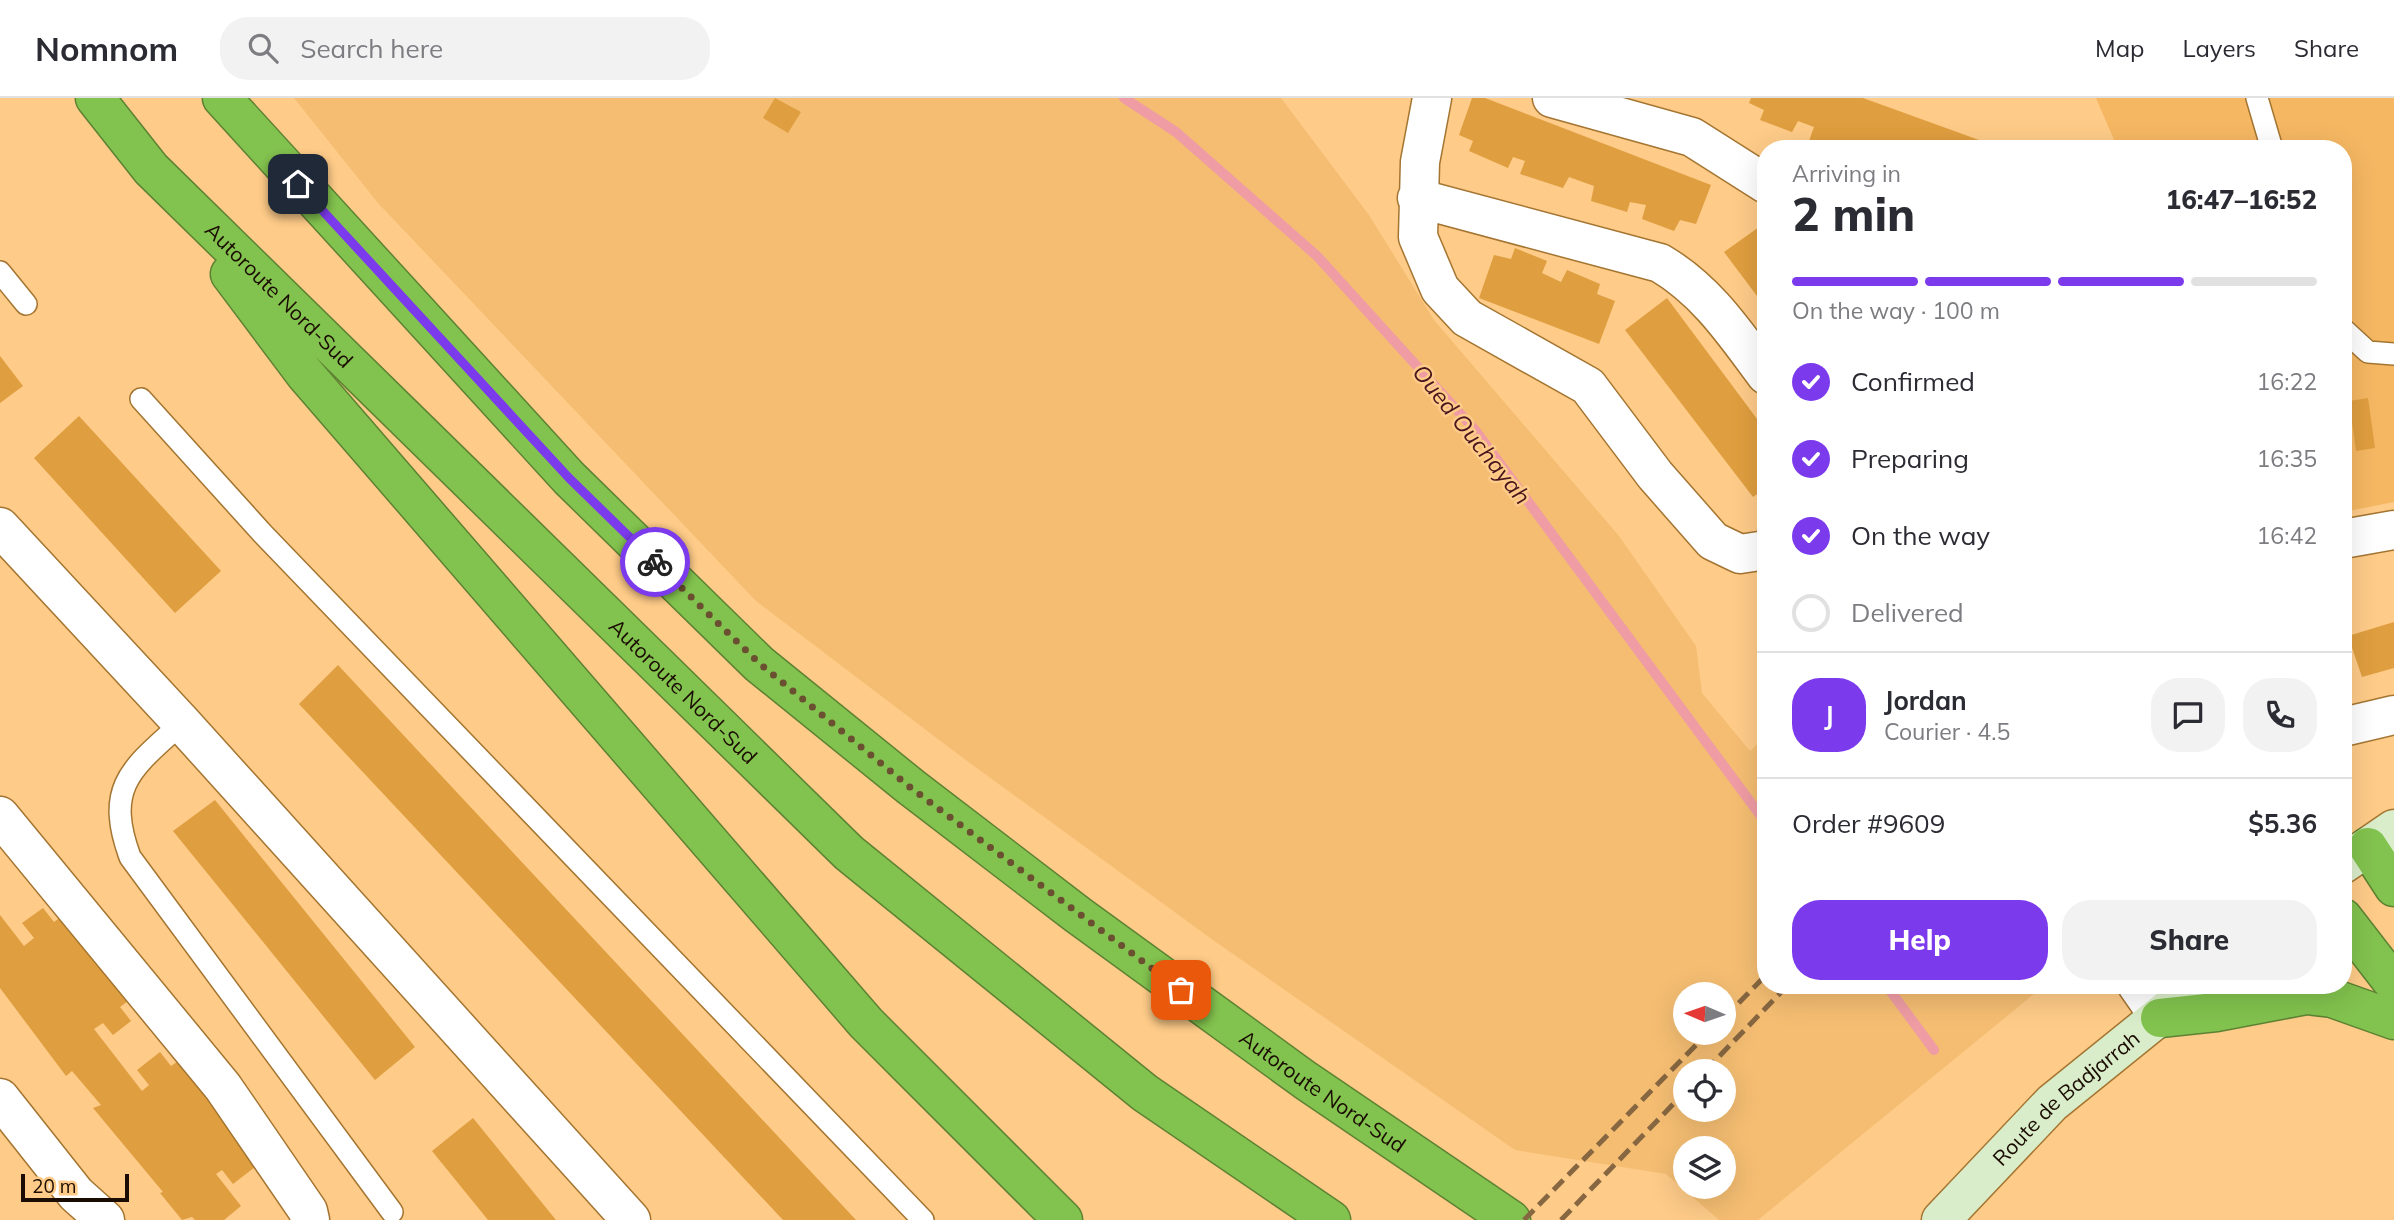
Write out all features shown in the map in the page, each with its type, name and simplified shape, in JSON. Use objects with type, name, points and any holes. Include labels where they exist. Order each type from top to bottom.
[{"type":"highway","name":"Autoroute Nord-Sud","points":[[95,98],[151,169],[849,853],[1145,1093],[1331,1220]]},
{"type":"highway","name":"Autoroute Nord-Sud","points":[[222,98],[569,478],[760,664],[911,788],[1078,915],[1305,1080],[1511,1220]]},
{"type":"highway","points":[[151,169],[305,374],[548,659],[866,1023],[1063,1220]]},
{"type":"highway","points":[[2369,847],[2394,887]]},
{"type":"highway","points":[[2352,930],[2394,984]]},
{"type":"highway","points":[[2161,1018],[2216,1012],[2306,995],[2332,998],[2394,1020]]},
{"type":"main road","name":"Route de Badjarrah","points":[[1941,1220],[2052,1103],[2188,994]]},
{"type":"street","points":[[1432,98],[1425,123],[1418,198],[1422,247],[1440,289],[1467,318],[1588,386],[1655,475],[1713,541],[1740,554],[1757,551]]},
{"type":"street","points":[[1552,98],[1692,136],[1757,178]]},
{"type":"street","points":[[1418,198],[1660,263],[1687,279],[1714,305],[1757,363]]},
{"type":"street","points":[[0,527],[182,723],[631,1220]]},
{"type":"street","points":[[2352,537],[2394,530]]},
{"type":"street","points":[[2352,725],[2394,715]]},
{"type":"street","points":[[0,816],[223,1087],[308,1211],[310,1220]]},
{"type":"street","points":[[2144,994],[2161,1018]]},
{"type":"street","points":[[0,1098],[76,1194],[105,1220]]},
{"type":"lane","points":[[2257,98],[2269,140]]},
{"type":"lane","points":[[0,272],[26,304]]},
{"type":"lane","points":[[2352,337],[2368,352],[2394,354]]},
{"type":"lane","points":[[141,399],[262,534],[923,1220]]},
{"type":"lane","points":[[182,723],[139,762],[124,785],[118,811],[130,857],[392,1212]]},
{"type":"shaded area","points":[[294,98],[1281,98],[1369,215],[1434,320],[1619,536],[1696,646],[1702,693],[1750,751],[1757,744],[1757,994],[2034,994],[1758,1220],[1719,1220],[1695,1199],[1736,1199],[1736,1136],[1673,1136],[1673,1180],[1666,1174],[1515,1150],[1213,940],[963,758],[756,601],[378,203]]},
{"type":"shaded area","points":[[2096,98],[2394,98],[2394,502],[2352,510],[2352,140],[2114,140]]},
{"type":"building","points":[[775,98],[801,112],[788,133],[763,118]]},
{"type":"building","points":[[1472,98],[1485,98],[1711,185],[1696,224],[1680,220],[1674,231],[1642,219],[1646,205],[1630,202],[1627,212],[1591,201],[1594,186],[1569,177],[1563,188],[1520,174],[1525,161],[1513,157],[1508,168],[1469,151],[1473,141],[1459,135]]},
{"type":"building","points":[[1751,98],[1863,98],[1979,140],[1809,140],[1814,127],[1798,121],[1792,132],[1760,120],[1764,110],[1749,103]]},
{"type":"building","points":[[1757,228],[1757,296],[1724,252]]},
{"type":"building","points":[[1515,248],[1547,261],[1542,273],[1561,282],[1567,270],[1600,284],[1597,294],[1615,301],[1599,344],[1479,298],[1494,255],[1511,259]]},
{"type":"building","points":[[1667,298],[1757,419],[1757,494],[1753,497],[1625,330]]},
{"type":"building","points":[[0,356],[23,386],[0,403]]},
{"type":"building","points":[[2368,398],[2375,448],[2356,451],[2352,401]]},
{"type":"building","points":[[79,416],[221,571],[175,613],[34,458]]},
{"type":"building","points":[[2394,622],[2394,668],[2362,677],[2352,648],[2352,635]]},
{"type":"building","points":[[338,665],[856,1220],[783,1220],[299,704]]},
{"type":"building","points":[[215,800],[415,1047],[375,1080],[173,831]]},
{"type":"building","points":[[43,908],[54,922],[62,916],[128,1001],[120,1007],[131,1021],[113,1035],[103,1023],[94,1029],[142,1091],[149,1085],[137,1070],[160,1052],[171,1066],[181,1059],[253,1143],[242,1151],[255,1167],[233,1184],[222,1170],[216,1174],[241,1206],[224,1220],[195,1220],[192,1217],[182,1220],[160,1193],[163,1192],[93,1108],[101,1105],[72,1071],[66,1076],[0,988],[0,915],[24,946],[34,938],[22,923]]},
{"type":"building","points":[[473,1118],[556,1220],[488,1220],[432,1151]]},
{"type":"waterway","name":"Oued Ouchayah","points":[[1124,98],[1176,132],[1317,256],[1475,430],[1757,811]]},
{"type":"waterway","name":"Oued Ouchayah","points":[[1893,994],[1934,1050]]},
{"type":"railway","points":[[1736,1006],[1757,984]]},
{"type":"railway","points":[[1717,1059],[1779,994]]},
{"type":"railway","points":[[1524,1220],[1696,1045]]},
{"type":"railway","points":[[1561,1220],[1673,1104]]},
{"type":"way so far","points":[[655,562],[760,664],[911,788],[1181,990]]},
{"type":"route","points":[[298,184],[569,478],[655,562]]}]
